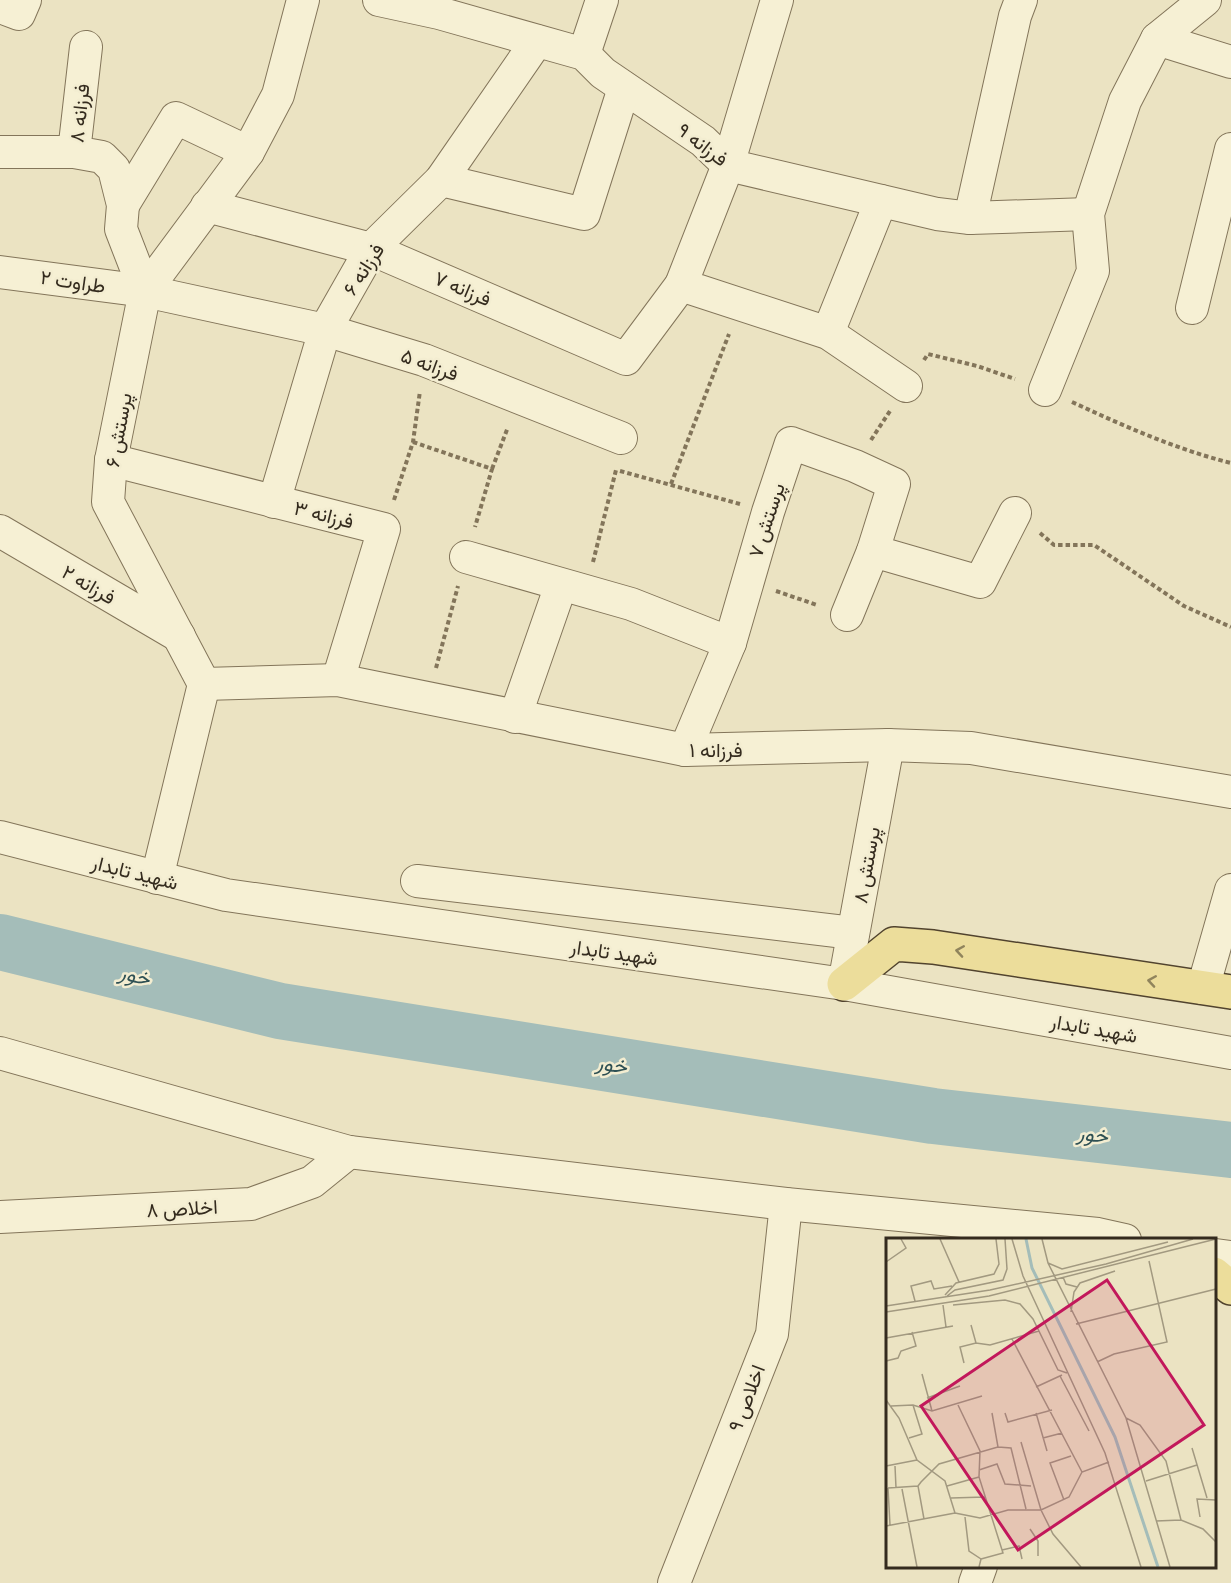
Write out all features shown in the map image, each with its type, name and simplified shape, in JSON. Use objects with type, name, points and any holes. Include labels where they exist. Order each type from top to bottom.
[{"type":"main road","points":[[844,984],[894,944],[933,947],[1217,990]]},
{"type":"main road","points":[[1216,1275],[1231,1288]]},
{"type":"street","points":[[0,7],[19,14],[25,0]]},
{"type":"street","name":"پرستش ۶","points":[[204,684],[108,501],[111,460],[145,291],[248,152],[278,95],[303,0]]},
{"type":"street","name":"فرزانه ۹","points":[[379,0],[443,7],[537,41],[584,54],[603,73],[703,141],[728,165],[937,214],[970,218],[1088,214]]},
{"type":"street","points":[[584,54],[602,0]]},
{"type":"street","points":[[777,0],[728,165],[681,285],[828,333],[906,386]]},
{"type":"street","points":[[970,218],[1015,16],[1021,0]]},
{"type":"street","points":[[1045,390],[1093,271],[1088,214],[1125,101],[1156,39],[1205,0]]},
{"type":"street","points":[[1156,39],[1231,62]]},
{"type":"street","name":"فرزانه ۶","points":[[274,502],[325,330],[371,249],[441,180],[537,41]]},
{"type":"street","name":"فرزانه ۸","points":[[86,47],[74,153],[102,157],[114,169],[123,205],[121,229],[145,291]]},
{"type":"street","points":[[441,180],[584,214],[624,88]]},
{"type":"street","points":[[123,205],[176,118],[248,152]]},
{"type":"street","points":[[1192,308],[1223,212],[1231,148]]},
{"type":"street","points":[[0,152],[74,153]]},
{"type":"street","points":[[828,333],[882,201]]},
{"type":"street","name":"فرزانه ۷","points":[[207,206],[371,249],[626,359],[681,285]]},
{"type":"street","name":"طراوت ۲","points":[[0,272],[145,291]]},
{"type":"street","name":"فرزانه ۵","points":[[145,291],[325,330],[424,360],[621,438]]},
{"type":"street","name":"پرستش ۷","points":[[685,750],[730,643],[768,512],[791,443],[855,466]]},
{"type":"street","name":"فرزانه ۳","points":[[111,460],[384,529]]},
{"type":"street","points":[[848,615],[873,551],[894,484],[855,466]]},
{"type":"street","points":[[873,551],[980,582],[1015,513]]},
{"type":"street","points":[[338,680],[384,529]]},
{"type":"street","name":"فرزانه ۲","points":[[0,531],[178,636]]},
{"type":"street","points":[[466,557],[631,604],[730,643]]},
{"type":"street","points":[[515,717],[573,588]]},
{"type":"street","name":"فرزانه ۱","points":[[204,684],[338,680],[685,750],[888,745],[971,748],[1231,792]]},
{"type":"street","points":[[157,878],[204,684]]},
{"type":"street","name":"پرستش ۸","points":[[844,984],[888,745]]},
{"type":"street","name":"شهید تابدار","points":[[0,837],[226,895],[844,984],[1231,1053]]},
{"type":"street","points":[[417,881],[853,933]]},
{"type":"street","points":[[1217,990],[1231,890]]},
{"type":"street","points":[[0,1053],[349,1152],[786,1204],[1106,1238]]},
{"type":"street","name":"اخلاص ۸","points":[[0,1217],[251,1204],[312,1182],[349,1152]]},
{"type":"street","name":"اخلاص ۹","points":[[674,1583],[772,1334],[786,1204]]},
{"type":"street","points":[[1216,1255],[1231,1257]]},
{"type":"street","points":[[975,1583],[980,1568]]},
{"type":"path","points":[[671,484],[741,305]]},
{"type":"path","points":[[384,529],[414,442],[424,360]]},
{"type":"path","points":[[855,466],[906,386]]},
{"type":"path","points":[[428,698],[492,469],[518,399]]},
{"type":"path","points":[[573,588],[616,470],[621,438]]},
{"type":"path","points":[[414,442],[492,469]]},
{"type":"path","points":[[616,470],[768,512]]},
{"type":"path","points":[[1015,513],[1054,544],[1094,545],[1184,606],[1231,627]]},
{"type":"path","points":[[747,582],[848,615]]},
{"type":"waterway","name":"خور","points":[[0,942],[280,1011],[933,1116],[1231,1150]]}]
